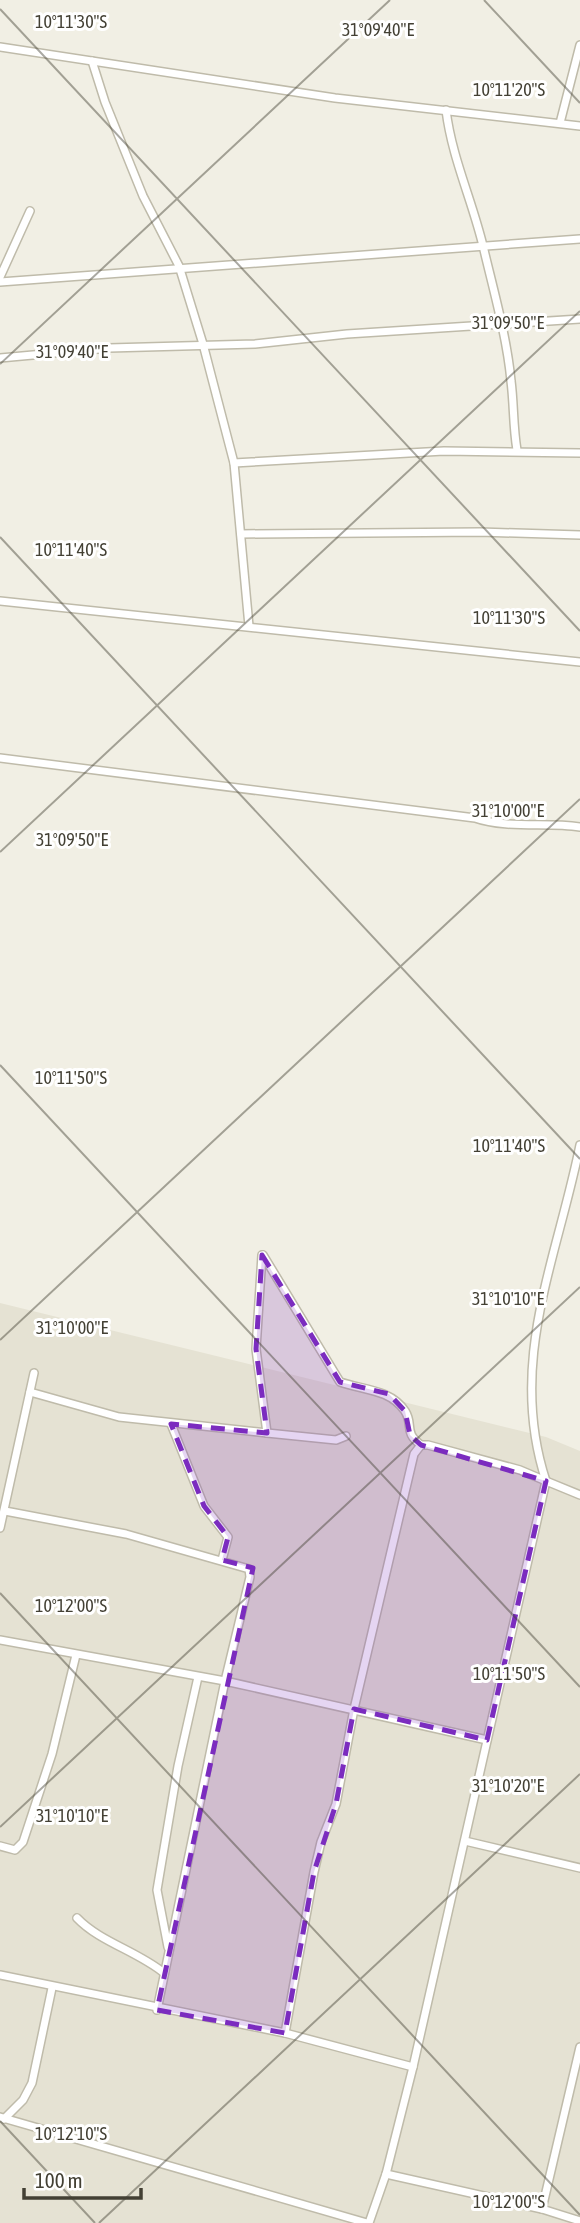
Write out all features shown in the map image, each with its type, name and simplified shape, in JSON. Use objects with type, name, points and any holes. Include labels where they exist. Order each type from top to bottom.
[{"type":"street","points":[[560,123],[580,45]]},
{"type":"street","points":[[0,47],[335,98],[580,126]]},
{"type":"street","points":[[93,61],[105,102],[143,196],[179,266],[203,344],[234,463],[249,626]]},
{"type":"street","points":[[446,110],[450,144],[483,246],[500,324],[511,381],[511,414],[517,450]]},
{"type":"street","points":[[30,211],[0,279],[580,239]]},
{"type":"street","points":[[0,358],[109,348],[255,344],[347,334],[580,319]]},
{"type":"street","points":[[234,463],[444,450],[580,453]]},
{"type":"street","points":[[241,534],[480,532],[580,536]]},
{"type":"street","points":[[0,601],[580,662]]},
{"type":"street","points":[[0,758],[475,818],[492,824],[549,823],[580,827]]},
{"type":"street","points":[[2,2118],[368,2223],[386,2174],[413,2067],[546,1481],[537,1452],[531,1363],[534,1331],[541,1292],[567,1210],[580,1145]]},
{"type":"street","points":[[267,1433],[256,1349],[262,1255],[340,1382],[389,1394],[405,1411],[411,1436],[421,1444],[520,1470],[580,1495]]},
{"type":"street","points":[[0,1528],[34,1373]]},
{"type":"street","points":[[30,1392],[115,1416],[170,1424],[336,1440],[346,1436]]},
{"type":"street","points":[[170,1424],[204,1506],[228,1537],[222,1560]]},
{"type":"street","points":[[285,2033],[314,1872],[321,1842],[336,1804],[354,1709],[414,1454],[421,1444]]},
{"type":"street","points":[[5,1511],[126,1534],[249,1569],[250,1577],[225,1681],[199,1818],[168,1949],[157,2010]]},
{"type":"street","points":[[0,1640],[225,1681],[487,1740]]},
{"type":"street","points":[[0,1846],[15,1850],[23,1842],[52,1754],[76,1654]]},
{"type":"street","points":[[168,1949],[156,1890],[178,1766],[198,1677]]},
{"type":"street","points":[[465,1841],[580,1868]]},
{"type":"street","points":[[77,1918],[84,1925],[130,1949],[164,1973]]},
{"type":"street","points":[[0,1975],[157,2010],[285,2033],[413,2067]]},
{"type":"street","points":[[2,2118],[23,2099],[32,2083],[52,1988]]},
{"type":"street","points":[[542,2209],[577,2077],[580,2046]]},
{"type":"street","points":[[386,2174],[542,2209],[580,2221]]},
{"type":"highlighted area","points":[[262,1255],[340,1382],[389,1394],[405,1411],[410,1435],[421,1445],[546,1481],[487,1740],[354,1709],[336,1804],[314,1872],[285,2033],[157,2010],[253,1568],[222,1560],[228,1537],[204,1506],[171,1424],[267,1433],[256,1349]]},
{"type":"shaded area","points":[[0,1303],[546,1437],[580,1451],[580,2223],[0,2223]]}]
